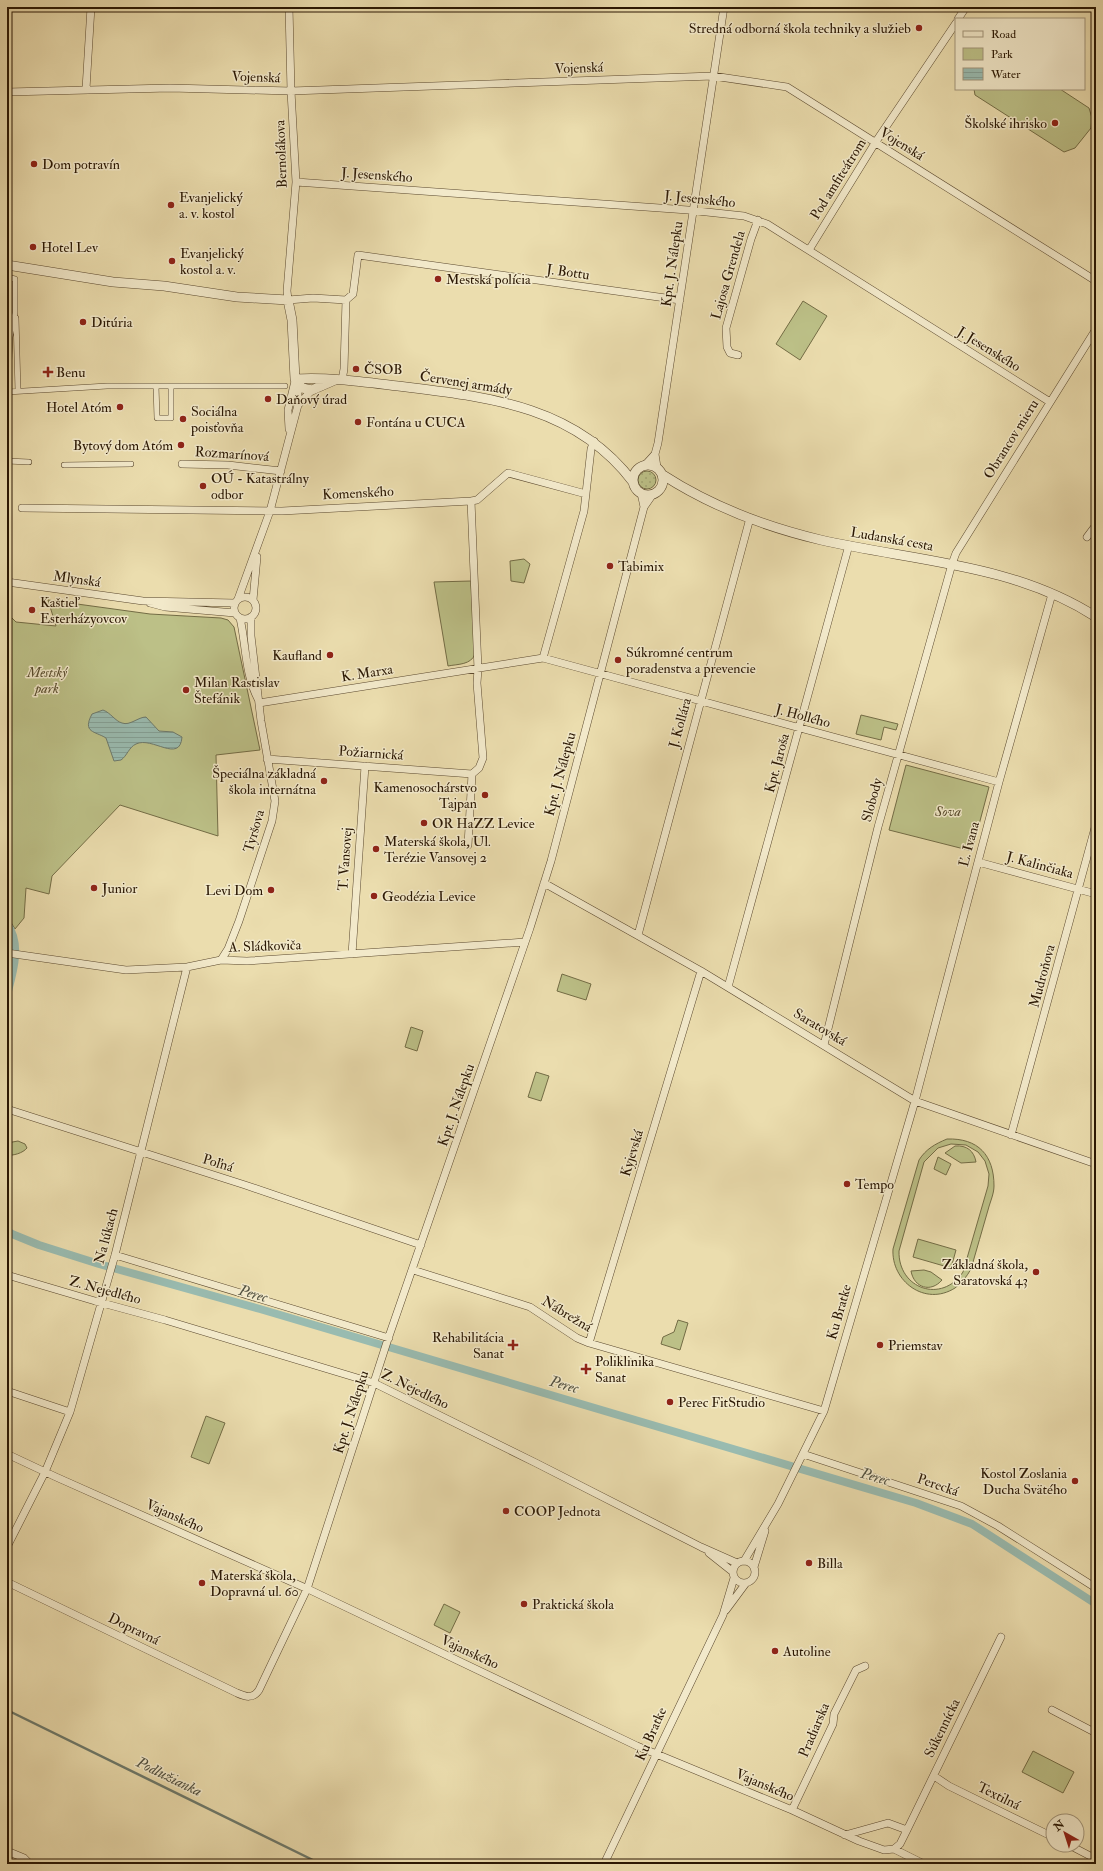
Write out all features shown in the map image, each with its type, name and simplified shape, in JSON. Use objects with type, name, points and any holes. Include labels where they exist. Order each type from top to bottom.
[{"type":"street","points":[[86,89],[91,7]]},
{"type":"street","name":"Bernolákova","points":[[288,300],[287,291],[296,182],[291,91],[289,7]]},
{"type":"street","name":"Kpt. J. Nálepku","points":[[657,467],[655,454],[658,443],[724,7]]},
{"type":"street","points":[[959,18],[966,7]]},
{"type":"street","name":"Pod amfiteátrom","points":[[809,250],[875,143],[955,24]]},
{"type":"street","name":"Vojenská","points":[[7,92],[170,88],[291,91],[713,76],[787,87],[1096,281]]},
{"type":"street","name":"J. Jesenského","points":[[296,182],[693,210],[744,216],[758,220],[809,250],[1050,402]]},
{"type":"street","name":"Lajosa Grendela","points":[[738,355],[730,353],[727,347],[726,328],[751,239],[758,220]]},
{"type":"street","name":"J. Bottu","points":[[346,300],[353,294],[358,255],[680,300]]},
{"type":"street","points":[[8,264],[113,282],[164,286],[237,297],[288,300],[313,298],[346,300],[344,369],[338,380],[312,390],[298,405]]},
{"type":"street","points":[[7,277],[15,279],[18,391]]},
{"type":"street","points":[[258,547],[253,600],[256,610],[251,617],[243,619],[237,615],[237,601],[270,511],[289,434],[298,405],[292,320],[288,300]]},
{"type":"street","points":[[7,406],[10,337],[15,313]]},
{"type":"street","name":"Obrancov mieru","points":[[952,564],[959,547],[1096,329]]},
{"type":"street","points":[[295,379],[302,388],[312,390]]},
{"type":"street","points":[[289,434],[288,410],[295,379]]},
{"type":"street","name":"Červenej armády","points":[[295,379],[338,380],[494,399],[538,412],[594,441],[623,468],[633,482]]},
{"type":"street","points":[[156,386],[157,418],[172,418],[171,386]]},
{"type":"street","points":[[8,392],[62,388],[284,386]]},
{"type":"street","points":[[543,658],[583,514],[591,449],[594,441]]},
{"type":"street","name":"Kpt. J. Nálepku","points":[[642,466],[655,454]]},
{"type":"street","points":[[7,461],[29,462]]},
{"type":"street","points":[[64,465],[131,464]]},
{"type":"street","name":"Rozmarínová","points":[[182,464],[228,465],[281,471]]},
{"type":"street","points":[[642,466],[634,474],[633,482],[636,489],[640,493],[644,506]]},
{"type":"street","points":[[623,468],[642,466],[657,467],[663,475],[661,487],[653,494],[640,493]]},
{"type":"street","name":"Komenského","points":[[22,508],[270,511],[471,501],[477,500],[508,473],[586,494]]},
{"type":"street","name":"Ludanská cesta","points":[[663,475],[683,488],[750,518],[805,536],[952,564],[998,575],[1052,594],[1096,617]]},
{"type":"street","name":"Ludanská cesta","points":[[661,487],[683,488]]},
{"type":"street","name":"Kpt. J. Nálepku","points":[[251,1697],[259,1690],[307,1589],[384,1351],[525,942],[544,883],[644,506],[653,494]]},
{"type":"street","points":[[468,845],[472,774],[479,768],[482,758],[477,685],[478,668],[471,501]]},
{"type":"street","name":"J. Kollára","points":[[638,935],[750,518]]},
{"type":"street","points":[[1087,537],[1096,525]]},
{"type":"street","name":"Kpt. Jaroša","points":[[728,987],[849,545]]},
{"type":"street","name":"Slobody","points":[[824,1045],[878,827],[952,564]]},
{"type":"street","name":"Mlynská","points":[[7,582],[142,601],[165,607],[237,615]]},
{"type":"street","name":"Ľ. Ivana","points":[[915,1101],[999,782],[1052,594]]},
{"type":"street","points":[[237,601],[248,597],[253,600]]},
{"type":"street","name":"Mlynská","points":[[142,601],[237,601]]},
{"type":"street","name":"Tyršova","points":[[237,615],[244,637],[251,687],[260,703]]},
{"type":"street","name":"Tyršova","points":[[221,960],[228,949],[239,921],[272,821],[275,801],[261,721],[251,636],[251,617]]},
{"type":"street","name":"K. Marxa","points":[[260,703],[543,658],[599,674]]},
{"type":"street","name":"J. Hollého","points":[[599,674],[999,782]]},
{"type":"street","name":"Požiarnická","points":[[267,759],[472,774]]},
{"type":"street","name":"T. Vansovej","points":[[352,954],[365,766]]},
{"type":"street","name":"Mudroňova","points":[[1011,1135],[1096,824]]},
{"type":"street","name":"J. Kalinčiaka","points":[[978,862],[1096,894]]},
{"type":"street","name":"Saratovská","points":[[544,883],[701,971],[915,1101],[1096,1164]]},
{"type":"street","name":"A. Sládkoviča","points":[[8,953],[126,970],[184,967],[221,960],[238,962],[525,942]]},
{"type":"street","name":"Na lúkach","points":[[7,1547],[45,1472],[70,1412],[115,1257],[142,1153],[184,967]]},
{"type":"street","name":"Kyjevská","points":[[589,1343],[701,971]]},
{"type":"street","name":"Ku Bratke","points":[[741,1562],[768,1521],[824,1411],[915,1101]]},
{"type":"street","name":"Poľná","points":[[7,1109],[421,1245]]},
{"type":"street","points":[[115,1257],[388,1340]]},
{"type":"street","name":"Nábrežná","points":[[413,1270],[530,1307],[577,1338],[589,1343],[824,1411]]},
{"type":"street","name":"Z. Nejedlého","points":[[7,1275],[165,1320],[374,1383],[701,1547],[741,1562]]},
{"type":"street","points":[[7,1391],[70,1412]]},
{"type":"street","name":"Vajanského","points":[[7,1454],[307,1589],[657,1754],[792,1810],[845,1835],[884,1850],[894,1849],[924,1864]]},
{"type":"street","name":"Perecká","points":[[803,1454],[961,1506],[998,1526],[1096,1588]]},
{"type":"street","name":"Ku Bratke","points":[[754,1567],[768,1521]]},
{"type":"street","name":"Z. Nejedlého","points":[[701,1547],[733,1575]]},
{"type":"street","points":[[741,1562],[750,1562],[754,1567],[754,1578],[746,1583],[739,1582],[733,1575],[741,1562]]},
{"type":"street","name":"Ku Bratke","points":[[604,1864],[723,1614],[733,1575]]},
{"type":"street","name":"Dopravná","points":[[7,1582],[231,1691],[245,1697],[251,1697]]},
{"type":"street","name":"Ku Bratke","points":[[723,1614],[746,1583]]},
{"type":"street","name":"Súkennícka","points":[[894,1849],[900,1844],[1001,1637]]},
{"type":"street","name":"Pradiarska","points":[[792,1810],[833,1724],[834,1714],[856,1670],[865,1666]]},
{"type":"street","points":[[1052,1710],[1096,1733]]},
{"type":"street","name":"Textilná","points":[[934,1776],[949,1786],[1045,1833]]},
{"type":"street","points":[[845,1835],[888,1823],[907,1830]]},
{"type":"street","points":[[7,1850],[24,1858],[30,1864]]},
{"type":"street","points":[[1084,1853],[1094,1858]]},
{"type":"green space","name":"Školské ihrisko","points":[[974,90],[1062,90],[1089,108],[1092,118],[1091,128],[1075,148],[1064,152],[975,95]]},
{"type":"green space","points":[[803,301],[827,316],[800,360],[776,344]]},
{"type":"green space","points":[[647,471],[653,474],[656,480],[653,486],[647,489],[641,486],[638,480],[641,474]]},
{"type":"green space","points":[[524,559],[530,564],[524,583],[511,581],[510,561]]},
{"type":"green space","points":[[471,581],[475,654],[473,658],[467,662],[448,666],[434,582]]},
{"type":"green space","name":"Mestský park","points":[[48,600],[150,614],[221,618],[228,620],[234,627],[260,750],[216,755],[218,836],[120,805],[52,876],[49,894],[26,888],[24,918],[15,929],[7,916],[7,613],[16,622],[56,626]]},
{"type":"green space","points":[[861,715],[898,724],[896,730],[884,727],[881,740],[856,734]]},
{"type":"green space","name":"Sova","points":[[906,765],[989,787],[972,851],[889,830]]},
{"type":"green space","points":[[562,974],[591,984],[586,1000],[557,991]]},
{"type":"green space","points":[[411,1027],[423,1031],[417,1051],[405,1047]]},
{"type":"green space","points":[[536,1072],[549,1076],[541,1101],[528,1097]]},
{"type":"green space","points":[[947,1139],[958,1139],[975,1145],[982,1150],[991,1165],[994,1189],[971,1269],[960,1284],[955,1288],[944,1293],[932,1294],[912,1288],[904,1280],[894,1261],[893,1249],[919,1160],[928,1150]],"holes":[[[951,1144],[966,1145],[978,1152],[985,1161],[989,1174],[988,1186],[963,1272],[954,1282],[944,1288],[923,1288],[913,1283],[906,1275],[901,1264],[899,1251],[924,1162],[938,1148]]]},
{"type":"green space","points":[[18,1141],[25,1144],[27,1148],[18,1154],[7,1155],[7,1143]]},
{"type":"green space","points":[[955,1146],[966,1148],[972,1152],[976,1162],[961,1163],[945,1153]]},
{"type":"green space","points":[[938,1157],[951,1164],[946,1175],[934,1169]]},
{"type":"green space","points":[[918,1239],[956,1250],[951,1268],[913,1257]]},
{"type":"green space","points":[[924,1270],[931,1272],[942,1280],[933,1286],[924,1287],[919,1285],[913,1277],[911,1271]]},
{"type":"green space","points":[[678,1320],[688,1323],[680,1350],[661,1344],[663,1337],[674,1332]]},
{"type":"green space","points":[[206,1416],[225,1423],[209,1464],[191,1457]]},
{"type":"green space","points":[[444,1604],[460,1612],[450,1633],[434,1625]]},
{"type":"green space","points":[[1033,1751],[1074,1772],[1063,1793],[1022,1772]]},
{"type":"water","points":[[103,710],[125,724],[146,717],[159,731],[173,732],[182,737],[180,745],[171,749],[150,743],[136,744],[121,760],[114,761],[106,738],[91,730],[88,725],[92,714]]},
{"type":"waterway","name":"Perec","points":[[7,924],[12,932],[15,949],[14,968],[7,995]]},
{"type":"waterway","name":"Perec","points":[[7,1231],[39,1245],[99,1264],[260,1309],[916,1503],[972,1524],[1096,1604]]},
{"type":"waterway","name":"Podlužianka","points":[[7,1710],[321,1864]]},
{"type":"place","name":"Stredná odborná škola techniky a služieb","points":[[919,28]]},
{"type":"place","name":"Školské ihrisko","points":[[1055,123]]},
{"type":"place","name":"Dom potravín","points":[[34,164]]},
{"type":"place","name":"Evanjelický a. v. kostol","points":[[171,205]]},
{"type":"place","name":"Hotel Lev","points":[[33,247]]},
{"type":"place","name":"Evanjelický kostol a. v.","points":[[172,261]]},
{"type":"place","name":"Mestská polícia","points":[[438,279]]},
{"type":"place","name":"Ditúria","points":[[83,322]]},
{"type":"place","name":"ČSOB","points":[[356,369]]},
{"type":"place","name":"Benu","points":[[48,372]]},
{"type":"place","name":"Daňový úrad","points":[[268,399]]},
{"type":"place","name":"Hotel Atóm","points":[[120,407]]},
{"type":"place","name":"Sociálna poisťovňa","points":[[183,419]]},
{"type":"place","name":"Fontána u CUCA","points":[[358,422]]},
{"type":"place","name":"Bytový dom Atóm","points":[[181,445]]},
{"type":"place","name":"OÚ - Katastrálny odbor","points":[[203,486]]},
{"type":"place","name":"Tabimix","points":[[610,566]]},
{"type":"place","name":"Kaštieľ Esterházyovcov","points":[[32,610]]},
{"type":"place","name":"Kaufland","points":[[330,655]]},
{"type":"place","name":"Súkromné centrum poradenstva a prevencie","points":[[618,660]]},
{"type":"place","name":"Milan Rastislav Štefánik","points":[[186,690]]},
{"type":"place","name":"Špeciálna základná škola internátna","points":[[324,781]]},
{"type":"place","name":"Kamenosochárstvo Tajpan","points":[[485,795]]},
{"type":"place","name":"OR HaZZ Levice","points":[[424,823]]},
{"type":"place","name":"Materská škola, Ul. Terézie Vansovej 2","points":[[376,849]]},
{"type":"place","name":"Junior","points":[[94,888]]},
{"type":"place","name":"Levi Dom","points":[[271,890]]},
{"type":"place","name":"Geodézia Levice","points":[[374,896]]},
{"type":"place","name":"Tempo","points":[[847,1184]]},
{"type":"place","name":"Základná škola, Saratovská 43","points":[[1036,1272]]},
{"type":"place","name":"Rehabilitácia Sanat","points":[[513,1345]]},
{"type":"place","name":"Priemstav","points":[[880,1345]]},
{"type":"place","name":"Poliklinika Sanat","points":[[586,1369]]},
{"type":"place","name":"Perec FitStudio","points":[[670,1402]]},
{"type":"place","name":"Kostol Zoslania Ducha Svätého","points":[[1075,1481]]},
{"type":"place","name":"COOP Jednota","points":[[506,1511]]},
{"type":"place","name":"Billa","points":[[809,1563]]},
{"type":"place","name":"Materská škola, Dopravná ul. 60","points":[[202,1583]]},
{"type":"place","name":"Praktická škola","points":[[524,1604]]},
{"type":"place","name":"Autoline","points":[[775,1651]]}]
